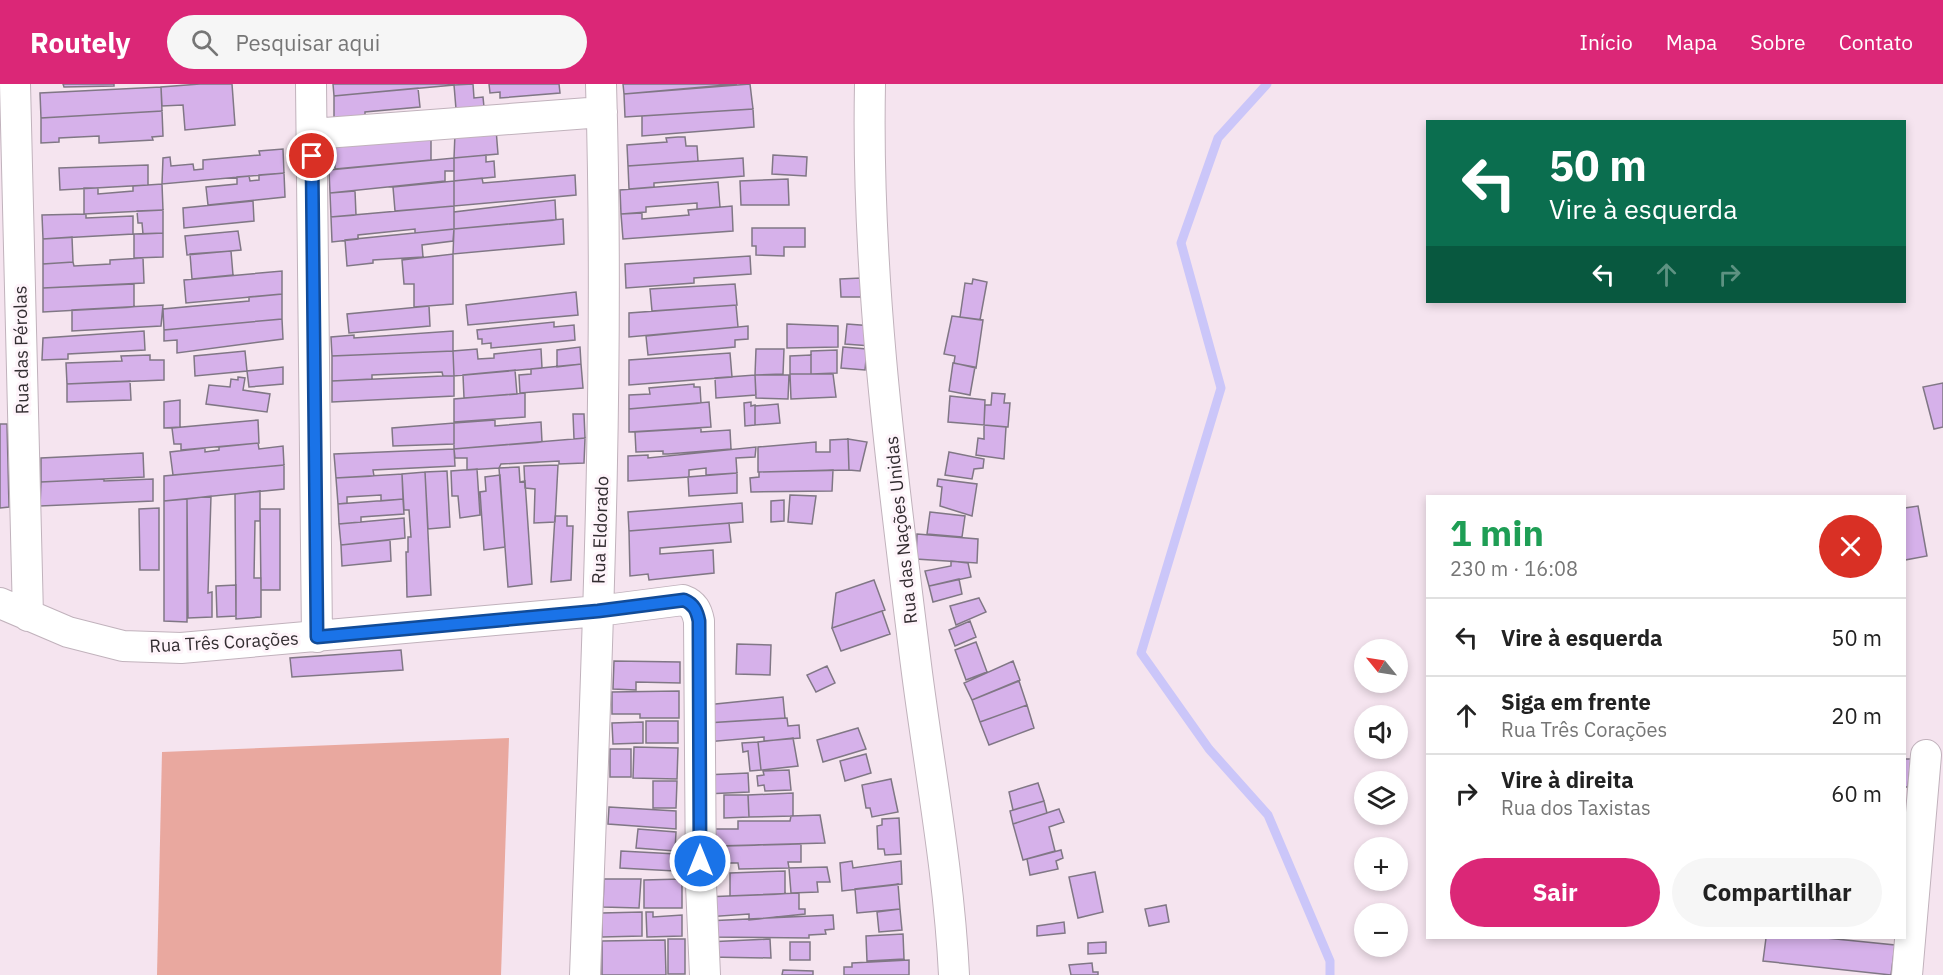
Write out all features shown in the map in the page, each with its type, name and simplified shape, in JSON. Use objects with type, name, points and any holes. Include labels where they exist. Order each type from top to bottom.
[{"type":"street","name":"Rua das Pérolas","points":[[15,84],[28,616]]},
{"type":"street","points":[[311,84],[317,637]]},
{"type":"street","name":"Rua das Nações Unidas","points":[[870,84],[873,246],[883,368],[916,666],[939,819],[954,975]]},
{"type":"street","points":[[312,134],[601,98]]},
{"type":"street","name":"Rua Eldorado","points":[[585,975],[603,398],[601,98]]},
{"type":"street","name":"Rua Três Corações","points":[[0,603],[68,632],[123,646],[181,648],[598,611],[684,600],[694,606],[699,621],[701,885],[705,975]]},
{"type":"street","points":[[1907,975],[1926,755]]},
{"type":"shaded area","points":[[509,738],[501,975],[157,975],[162,752]]},
{"type":"building","points":[[63,84],[114,84],[114,86],[64,87]]},
{"type":"building","points":[[232,84],[235,125],[185,130],[183,105],[162,106],[161,87]]},
{"type":"building","points":[[333,84],[454,84],[454,85],[334,96]]},
{"type":"building","points":[[473,84],[474,98],[483,97],[484,107],[456,109],[454,85]]},
{"type":"building","points":[[489,84],[559,84],[560,93],[500,98],[500,92],[490,93]]},
{"type":"building","points":[[623,84],[737,84],[624,94]]},
{"type":"building","points":[[750,84],[753,109],[625,117],[624,94]]},
{"type":"building","points":[[161,87],[162,111],[41,118],[40,93]]},
{"type":"building","points":[[418,88],[420,107],[365,112],[365,117],[334,119],[334,96]]},
{"type":"building","points":[[753,109],[754,127],[642,136],[642,116]]},
{"type":"building","points":[[162,111],[163,136],[152,137],[153,140],[99,143],[99,136],[59,138],[59,142],[41,143],[41,118]]},
{"type":"building","points":[[496,129],[498,154],[454,158],[455,133]]},
{"type":"building","points":[[685,137],[686,146],[697,146],[698,161],[628,166],[627,145],[667,142],[666,138]]},
{"type":"building","points":[[431,138],[431,160],[335,169],[334,144]]},
{"type":"building","points":[[283,149],[284,173],[162,184],[163,158],[170,157],[171,166],[193,164],[194,170],[203,169],[203,160],[260,155],[259,151]]},
{"type":"building","points":[[486,155],[486,162],[494,161],[495,177],[454,181],[454,158]]},
{"type":"building","points":[[773,155],[807,157],[806,176],[772,174]]},
{"type":"building","points":[[454,158],[454,171],[445,171],[445,181],[330,193],[329,170]]},
{"type":"building","points":[[743,158],[744,176],[654,183],[654,187],[629,189],[628,166]]},
{"type":"building","points":[[148,165],[148,185],[60,190],[59,168]]},
{"type":"building","points":[[284,173],[285,197],[208,205],[206,187],[237,184],[237,177],[249,176],[250,181],[259,180],[259,175]]},
{"type":"building","points":[[575,175],[576,195],[454,206],[454,181],[482,178],[483,183]]},
{"type":"building","points":[[788,179],[789,205],[741,205],[740,181]]},
{"type":"building","points":[[454,181],[454,206],[395,211],[393,187]]},
{"type":"building","points":[[718,182],[720,207],[697,209],[697,203],[646,207],[646,212],[621,214],[620,190]]},
{"type":"building","points":[[162,184],[163,210],[84,214],[84,188],[98,188],[98,194],[133,191],[133,186]]},
{"type":"building","points":[[355,191],[356,215],[331,217],[330,193]]},
{"type":"building","points":[[555,200],[556,220],[454,229],[454,212]]},
{"type":"building","points":[[253,201],[254,221],[184,228],[183,208]]},
{"type":"building","points":[[454,206],[454,229],[415,233],[415,229],[358,235],[358,239],[332,242],[331,217]]},
{"type":"building","points":[[732,206],[733,231],[623,239],[621,214],[642,213],[642,219],[689,215],[688,210]]},
{"type":"building","points":[[163,210],[163,233],[143,234],[142,223],[138,223],[137,211]]},
{"type":"building","points":[[86,214],[86,218],[133,216],[133,234],[43,239],[42,215]]},
{"type":"building","points":[[563,219],[564,244],[453,254],[454,229]]},
{"type":"building","points":[[752,228],[805,228],[805,247],[784,247],[784,256],[756,255],[756,246],[752,246]]},
{"type":"building","points":[[454,229],[453,241],[422,245],[423,257],[373,260],[373,263],[347,266],[345,240]]},
{"type":"building","points":[[238,231],[241,250],[187,255],[185,236]]},
{"type":"building","points":[[163,233],[163,257],[134,258],[134,234]]},
{"type":"building","points":[[72,237],[73,262],[43,264],[43,239]]},
{"type":"building","points":[[231,251],[233,275],[192,279],[190,254]]},
{"type":"building","points":[[453,254],[453,304],[414,307],[414,284],[404,284],[402,260]]},
{"type":"building","points":[[750,256],[751,274],[694,278],[694,283],[626,288],[625,264]]},
{"type":"building","points":[[143,258],[144,283],[43,288],[43,264],[73,262],[74,266],[110,264],[110,260]]},
{"type":"building","points":[[282,271],[282,294],[186,303],[184,280]]},
{"type":"building","points":[[861,278],[862,297],[841,297],[840,279]]},
{"type":"building","points":[[973,279],[987,282],[980,320],[960,317],[965,283],[972,284]]},
{"type":"building","points":[[134,284],[134,307],[43,312],[43,288]]},
{"type":"building","points":[[735,284],[737,305],[652,311],[650,289]]},
{"type":"building","points":[[576,292],[578,315],[468,325],[466,305]]},
{"type":"building","points":[[282,294],[282,319],[164,330],[163,309],[249,301],[249,297]]},
{"type":"building","points":[[163,305],[161,326],[72,331],[72,310]]},
{"type":"building","points":[[736,305],[738,327],[629,337],[629,313]]},
{"type":"building","points":[[429,306],[430,326],[349,333],[347,314]]},
{"type":"building","points":[[952,316],[983,320],[976,368],[954,363],[955,356],[944,354]]},
{"type":"building","points":[[282,319],[283,339],[177,353],[177,340],[164,341],[164,330]]},
{"type":"building","points":[[554,322],[554,327],[574,325],[575,340],[491,348],[491,343],[482,344],[482,339],[478,339],[477,330]]},
{"type":"building","points":[[787,324],[838,326],[838,347],[787,348]]},
{"type":"building","points":[[847,324],[873,326],[871,346],[845,344]]},
{"type":"building","points":[[748,326],[748,339],[735,340],[735,347],[648,355],[646,336]]},
{"type":"building","points":[[144,331],[145,350],[68,354],[68,359],[42,360],[43,338]]},
{"type":"building","points":[[453,331],[453,351],[332,356],[331,337],[354,335],[354,338]]},
{"type":"building","points":[[580,347],[581,364],[557,367],[557,350]]},
{"type":"building","points":[[843,347],[867,349],[865,370],[841,368]]},
{"type":"building","points":[[477,349],[478,359],[494,358],[494,354],[541,349],[542,368],[454,376],[453,351]]},
{"type":"building","points":[[756,349],[784,349],[783,374],[755,375]]},
{"type":"building","points":[[837,350],[837,373],[811,374],[811,351]]},
{"type":"building","points":[[245,351],[247,371],[195,376],[194,356]]},
{"type":"building","points":[[453,351],[454,376],[443,376],[442,372],[372,375],[372,379],[332,381],[332,356]]},
{"type":"building","points":[[730,353],[732,377],[629,385],[629,360]]},
{"type":"building","points":[[150,355],[150,360],[164,360],[164,380],[67,384],[66,363],[122,361],[121,356]]},
{"type":"building","points":[[811,355],[811,374],[790,374],[790,356]]},
{"type":"building","points":[[953,363],[975,367],[970,395],[949,391]]},
{"type":"building","points":[[581,364],[583,388],[520,393],[519,375],[531,374],[531,369]]},
{"type":"building","points":[[283,367],[283,384],[249,387],[247,371]]},
{"type":"building","points":[[515,370],[517,394],[464,398],[463,375]]},
{"type":"building","points":[[790,374],[833,374],[836,397],[791,399]]},
{"type":"building","points":[[755,375],[789,375],[788,399],[756,398]]},
{"type":"building","points":[[755,375],[756,395],[716,398],[715,378]]},
{"type":"building","points":[[454,376],[454,396],[332,402],[332,381]]},
{"type":"building","points":[[238,377],[245,378],[243,390],[270,394],[267,412],[206,404],[209,385],[230,387],[231,379],[238,380]]},
{"type":"building","points":[[130,381],[131,400],[67,402],[67,384]]},
{"type":"building","points":[[1943,383],[1943,427],[1934,429],[1923,387]]},
{"type":"building","points":[[694,384],[694,387],[700,387],[701,403],[629,409],[629,395],[650,394],[649,388]]},
{"type":"building","points":[[525,393],[525,417],[454,422],[454,399]]},
{"type":"building","points":[[992,393],[1005,394],[1004,403],[1010,403],[1008,427],[984,425],[985,405],[991,405]]},
{"type":"building","points":[[950,396],[985,400],[984,425],[948,422]]},
{"type":"building","points":[[180,400],[180,427],[164,428],[164,402]]},
{"type":"building","points":[[709,402],[711,427],[629,432],[629,409]]},
{"type":"building","points":[[751,402],[751,406],[755,405],[755,425],[745,426],[744,403]]},
{"type":"building","points":[[778,404],[780,423],[755,425],[755,406]]},
{"type":"building","points":[[573,414],[584,414],[585,438],[574,439]]},
{"type":"building","points":[[258,420],[259,443],[181,450],[181,444],[174,444],[172,428]]},
{"type":"building","points":[[495,420],[495,426],[541,422],[542,442],[454,449],[454,423]]},
{"type":"building","points":[[454,423],[454,444],[393,446],[392,428]]},
{"type":"building","points":[[0,424],[7,424],[9,507],[0,508]]},
{"type":"building","points":[[984,425],[1006,427],[1004,459],[976,455],[978,438],[984,439]]},
{"type":"building","points":[[701,428],[701,432],[730,430],[731,449],[668,454],[663,454],[663,451],[636,452],[635,432]]},
{"type":"building","points":[[585,438],[584,463],[559,464],[559,461],[501,464],[499,468],[467,470],[467,458],[455,458],[454,449]]},
{"type":"building","points":[[848,439],[867,442],[860,471],[849,470]]},
{"type":"building","points":[[848,439],[849,470],[758,472],[758,447],[816,442],[816,452],[830,452],[830,440]]},
{"type":"building","points":[[258,443],[259,449],[283,446],[284,465],[173,475],[170,452],[205,448],[205,452],[219,450],[219,447]]},
{"type":"building","points":[[756,447],[755,457],[736,458],[737,473],[706,475],[706,468],[689,470],[689,477],[628,481],[628,456],[648,455],[648,458]]},
{"type":"building","points":[[454,449],[455,466],[373,470],[374,476],[336,478],[334,454]]},
{"type":"building","points":[[949,452],[984,459],[983,468],[974,469],[972,479],[945,475]]},
{"type":"building","points":[[143,453],[144,477],[41,482],[41,458]]},
{"type":"building","points":[[284,465],[284,489],[164,501],[164,476]]},
{"type":"building","points":[[558,465],[555,522],[534,523],[535,489],[525,488],[524,466]]},
{"type":"building","points":[[519,467],[520,482],[525,481],[532,584],[508,587],[499,468]]},
{"type":"building","points":[[477,469],[480,515],[460,518],[458,496],[452,496],[451,471]]},
{"type":"building","points":[[833,470],[832,491],[751,492],[750,478],[759,477],[759,472]]},
{"type":"building","points":[[447,471],[450,527],[428,529],[425,472]]},
{"type":"building","points":[[425,472],[431,595],[407,597],[406,552],[408,552],[408,537],[411,537],[409,510],[404,510],[402,474]]},
{"type":"building","points":[[737,473],[737,493],[689,496],[688,477]]},
{"type":"building","points":[[402,474],[403,499],[381,501],[381,495],[347,497],[347,503],[338,504],[336,478]]},
{"type":"building","points":[[500,475],[505,547],[484,550],[480,492],[486,491],[485,477]]},
{"type":"building","points":[[104,479],[104,481],[153,479],[153,501],[40,506],[41,482]]},
{"type":"building","points":[[938,479],[977,484],[972,516],[940,506],[942,487],[937,486]]},
{"type":"building","points":[[260,491],[260,521],[255,521],[254,578],[261,578],[261,617],[236,619],[235,494]]},
{"type":"building","points":[[790,495],[816,496],[812,524],[788,522]]},
{"type":"building","points":[[211,496],[208,593],[212,592],[212,617],[188,618],[187,499]]},
{"type":"building","points":[[187,499],[187,622],[164,621],[164,501]]},
{"type":"building","points":[[403,499],[404,514],[361,517],[361,522],[339,524],[338,504]]},
{"type":"building","points":[[784,500],[784,521],[771,522],[771,501]]},
{"type":"building","points":[[742,503],[743,522],[629,531],[628,512]]},
{"type":"building","points":[[1918,506],[1927,556],[1906,560],[1906,508]]},
{"type":"building","points":[[159,508],[159,570],[140,570],[139,509]]},
{"type":"building","points":[[260,509],[280,509],[280,590],[261,590]]},
{"type":"building","points":[[930,512],[965,516],[962,537],[927,534]]},
{"type":"building","points":[[555,516],[567,516],[567,526],[573,526],[571,580],[551,582]]},
{"type":"building","points":[[404,518],[405,538],[341,545],[339,524]]},
{"type":"building","points":[[729,523],[731,542],[660,548],[660,554],[713,550],[714,573],[649,580],[648,574],[630,576],[629,531]]},
{"type":"building","points":[[917,534],[978,539],[977,563],[916,559]]},
{"type":"building","points":[[390,540],[391,561],[342,566],[341,545]]},
{"type":"building","points":[[951,561],[968,563],[971,577],[929,586],[925,571],[951,566]]},
{"type":"building","points":[[959,579],[962,594],[933,602],[929,586]]},
{"type":"building","points":[[874,580],[885,610],[832,628],[836,593]]},
{"type":"building","points":[[236,585],[236,616],[217,617],[216,586]]},
{"type":"building","points":[[979,598],[986,612],[956,625],[950,606]]},
{"type":"building","points":[[882,611],[890,634],[841,651],[832,628]]},
{"type":"building","points":[[970,621],[976,637],[955,646],[949,630]]},
{"type":"building","points":[[976,642],[987,672],[966,680],[955,650]]},
{"type":"building","points":[[737,644],[771,645],[770,675],[736,674]]},
{"type":"building","points":[[401,650],[403,670],[292,677],[290,658]]},
{"type":"building","points":[[614,661],[680,662],[680,683],[636,682],[636,690],[613,689]]},
{"type":"building","points":[[1013,661],[1020,680],[972,700],[964,683]]},
{"type":"building","points":[[827,666],[835,683],[816,692],[807,675]]},
{"type":"building","points":[[1019,681],[1027,705],[980,722],[972,700]]},
{"type":"building","points":[[679,691],[679,718],[640,718],[640,714],[612,714],[612,692]]},
{"type":"building","points":[[783,697],[785,718],[706,723],[706,705]]},
{"type":"building","points":[[1027,705],[1034,728],[989,745],[980,722]]},
{"type":"building","points":[[787,718],[788,726],[799,725],[800,738],[764,741],[764,737],[706,742],[706,723]]},
{"type":"building","points":[[646,721],[678,721],[678,743],[646,743]]},
{"type":"building","points":[[643,722],[643,743],[613,744],[612,723]]},
{"type":"building","points":[[858,728],[866,749],[823,762],[817,740]]},
{"type":"building","points":[[793,738],[798,766],[761,770],[758,742]]},
{"type":"building","points":[[758,742],[761,770],[750,771],[748,751],[743,752],[742,743]]},
{"type":"building","points":[[634,747],[678,748],[677,779],[633,778]]},
{"type":"building","points":[[610,749],[631,749],[631,777],[610,777]]},
{"type":"building","points":[[866,754],[871,773],[845,781],[840,761]]},
{"type":"building","points":[[1906,759],[1911,759],[1908,787],[1906,787]]},
{"type":"building","points":[[789,770],[791,790],[765,791],[764,785],[758,786],[757,776],[764,775],[763,771]]},
{"type":"building","points":[[748,773],[749,792],[705,794],[704,775]]},
{"type":"building","points":[[891,779],[898,812],[872,817],[870,808],[866,808],[862,785]]},
{"type":"building","points":[[653,781],[677,781],[676,808],[653,808]]},
{"type":"building","points":[[1038,783],[1044,801],[1013,810],[1009,792]]},
{"type":"building","points":[[793,793],[793,816],[749,817],[748,795]]},
{"type":"building","points":[[724,795],[748,795],[749,817],[724,818]]},
{"type":"building","points":[[1044,801],[1047,813],[1013,824],[1010,811]]},
{"type":"building","points":[[609,807],[676,811],[676,829],[608,824]]},
{"type":"building","points":[[1059,809],[1064,822],[1049,827],[1055,851],[1023,860],[1013,824]]},
{"type":"building","points":[[820,815],[825,843],[716,846],[715,829],[738,829],[738,821],[790,821],[791,816]]},
{"type":"building","points":[[899,818],[901,854],[885,855],[884,849],[878,849],[877,826],[882,825],[882,819]]},
{"type":"building","points":[[638,829],[676,832],[675,851],[636,848]]},
{"type":"building","points":[[801,844],[801,862],[788,862],[789,868],[739,869],[738,863],[726,863],[725,846]]},
{"type":"building","points":[[1061,850],[1063,858],[1056,861],[1058,869],[1030,875],[1027,859]]},
{"type":"building","points":[[621,851],[676,854],[675,871],[620,868]]},
{"type":"building","points":[[852,861],[853,868],[901,861],[902,884],[842,891],[840,863]]},
{"type":"building","points":[[827,867],[830,882],[817,882],[818,892],[791,893],[789,868]]},
{"type":"building","points":[[785,871],[785,894],[730,896],[730,873]]},
{"type":"building","points":[[1095,872],[1103,912],[1078,918],[1069,877]]},
{"type":"building","points":[[604,879],[641,879],[639,908],[603,907]]},
{"type":"building","points":[[682,879],[682,908],[644,908],[644,880]]},
{"type":"building","points":[[898,884],[900,909],[857,913],[855,889]]},
{"type":"building","points":[[799,893],[799,909],[805,909],[805,914],[749,920],[749,914],[706,917],[705,897]]},
{"type":"building","points":[[1166,905],[1169,922],[1149,926],[1145,909]]},
{"type":"building","points":[[900,909],[902,930],[879,932],[877,912]]},
{"type":"building","points":[[642,912],[642,936],[602,937],[602,913]]},
{"type":"building","points":[[646,912],[653,912],[653,917],[682,915],[682,936],[647,937]]},
{"type":"building","points":[[833,915],[834,929],[825,930],[826,934],[809,935],[809,938],[707,937],[706,921]]},
{"type":"building","points":[[1064,922],[1065,933],[1037,936],[1037,926]]},
{"type":"building","points":[[903,934],[904,959],[867,961],[866,936]]},
{"type":"building","points":[[668,939],[685,939],[685,974],[668,974]]},
{"type":"building","points":[[770,939],[771,958],[709,957],[707,942]]},
{"type":"building","points":[[1766,939],[1836,939],[1895,945],[1891,975],[1763,961]]},
{"type":"building","points":[[665,940],[666,975],[602,975],[602,941]]},
{"type":"building","points":[[790,942],[810,942],[810,960],[790,960]]},
{"type":"building","points":[[1106,942],[1106,953],[1088,954],[1088,943]]},
{"type":"building","points":[[909,960],[909,975],[844,975],[844,967],[852,967],[852,963]]},
{"type":"building","points":[[1092,963],[1093,972],[1098,972],[1098,975],[1071,975],[1069,965]]},
{"type":"building","points":[[783,970],[813,971],[813,975],[782,975]]},
{"type":"waterway","points":[[1267,84],[1218,138],[1181,243],[1221,388],[1141,653],[1209,749],[1268,815],[1330,961],[1330,975]]},
{"type":"route","points":[[312,156],[317,637],[598,611],[684,600],[689,602],[694,606],[699,621],[700,861]]}]
